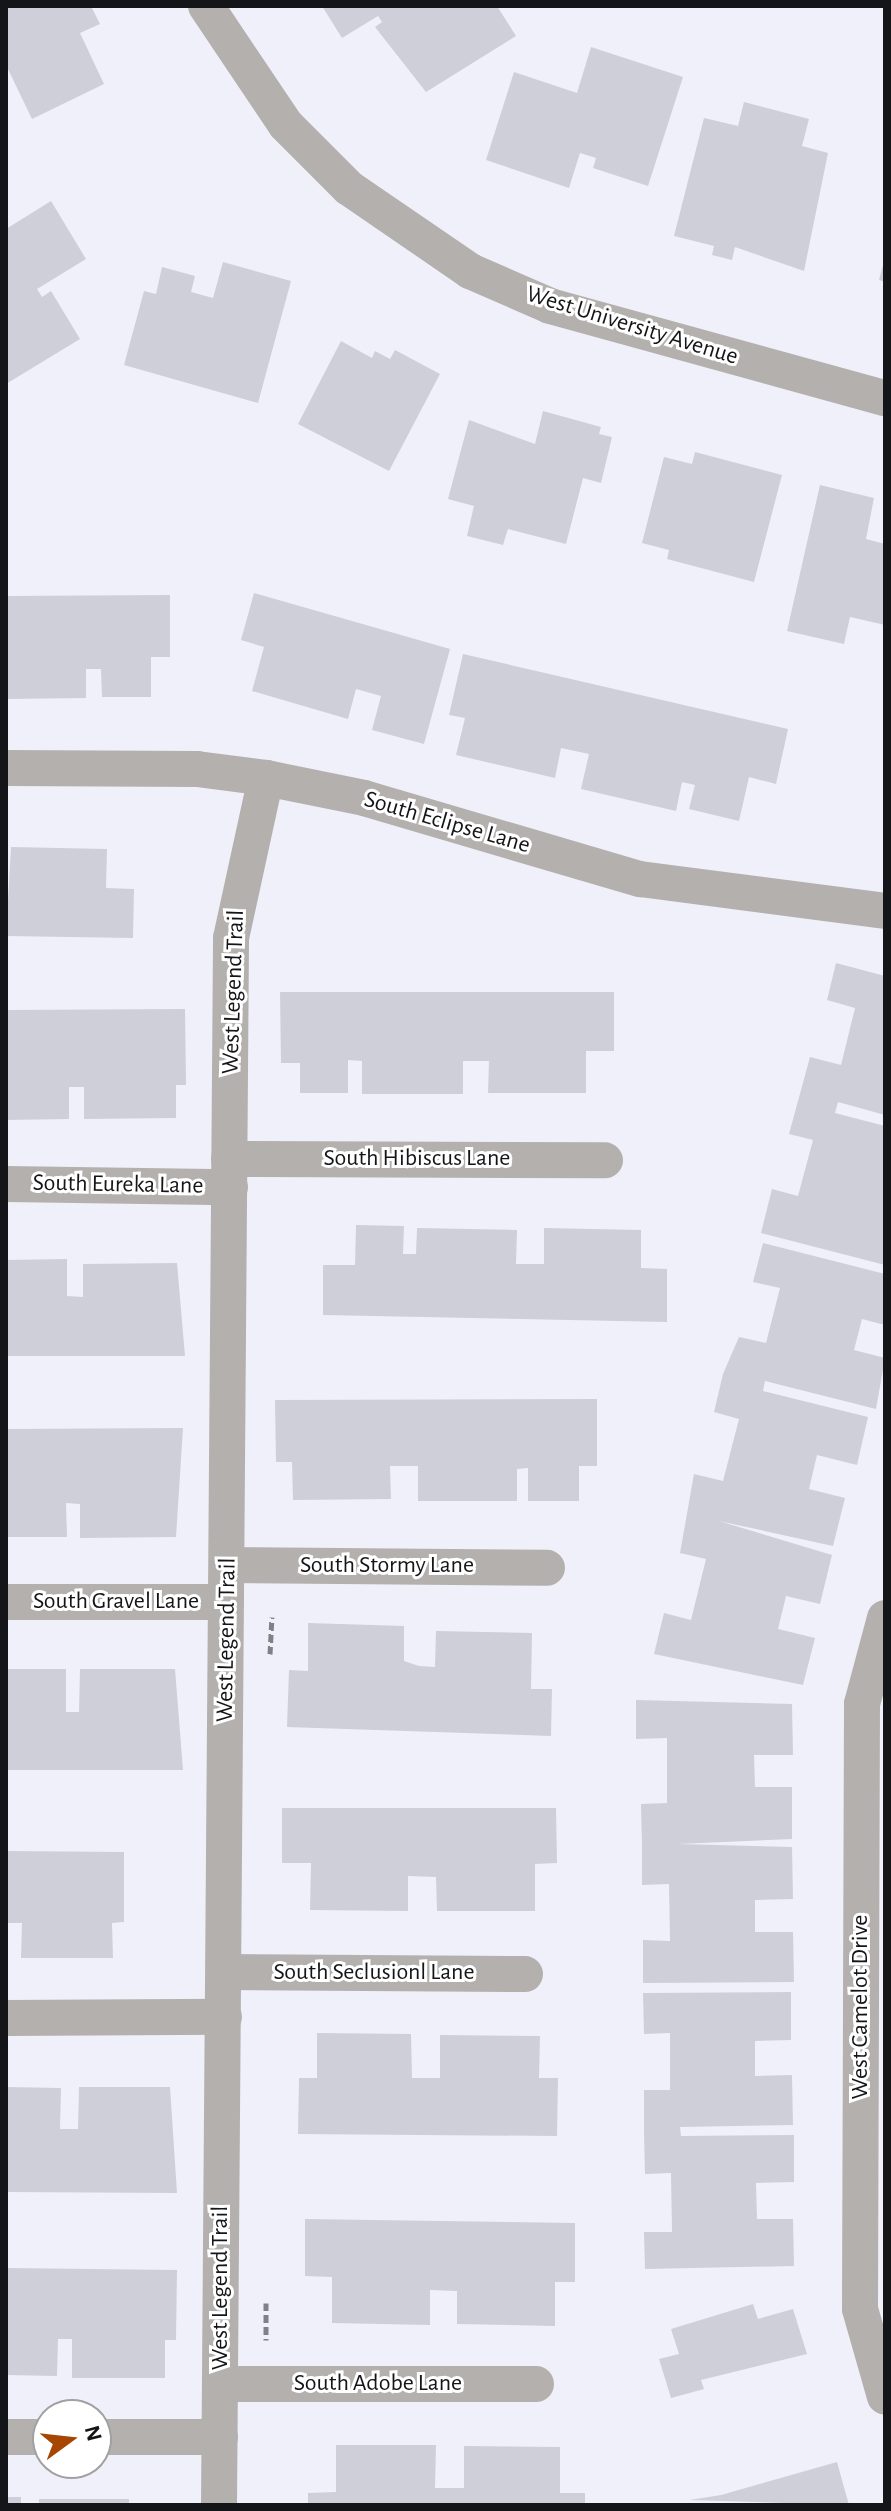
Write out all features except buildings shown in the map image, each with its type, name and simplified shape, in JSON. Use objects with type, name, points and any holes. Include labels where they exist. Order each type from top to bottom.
[{"type":"street","name":"West University Avenue","points":[[206,6],[229,50],[307,146],[384,215],[470,271],[563,310],[885,398]]},
{"type":"street","name":"South Eclipse Lane","points":[[6,768],[197,769],[266,778],[364,798],[640,879],[885,911]]},
{"type":"street","name":"West Legend Trail","points":[[219,2505],[231,938],[266,778]]},
{"type":"street","name":"South Hibiscus Lane","points":[[230,1173],[605,1160]]},
{"type":"street","name":"South Eureka Lane","points":[[6,1184],[230,1173]]},
{"type":"street","name":"South Stormy Lane","points":[[228,1565],[547,1568]]},
{"type":"street","name":"South Gravel Lane","points":[[6,1602],[226,1602]]},
{"type":"street","name":"West Camelot Drive","points":[[885,1618],[862,1704],[860,2245],[860,2309],[885,2397]]},
{"type":"street","name":"South Seclusionl Lane","points":[[224,1972],[525,1974]]},
{"type":"street","points":[[6,2018],[224,2017]]},
{"type":"street","name":"South Adobe Lane","points":[[220,2384],[536,2384]]},
{"type":"street","points":[[6,2437],[32,2437]]},
{"type":"street","points":[[112,2437],[220,2437]]}]
